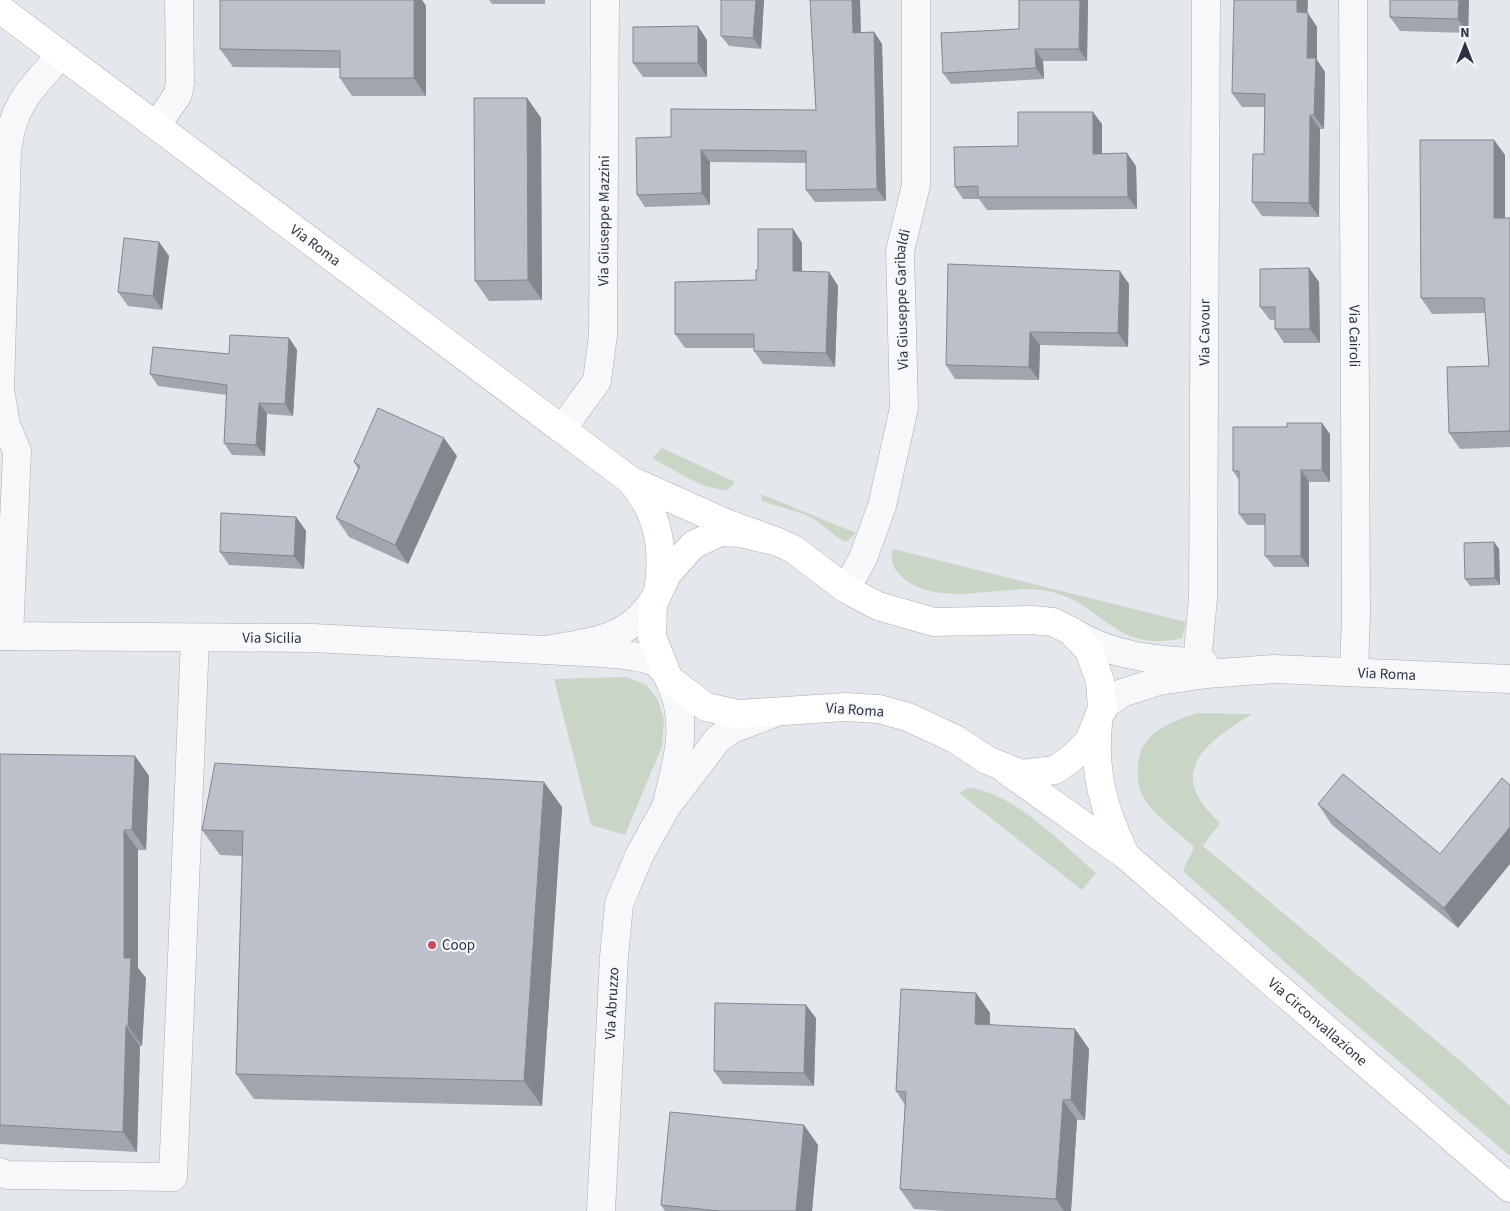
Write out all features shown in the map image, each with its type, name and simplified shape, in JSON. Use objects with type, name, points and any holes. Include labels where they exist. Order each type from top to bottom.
[{"type":"main road","name":"Via Roma","points":[[0,9],[630,480],[641,492],[655,518],[661,551],[661,572],[658,592]]},
{"type":"main road","name":"Via Roma","points":[[630,480],[728,524],[778,542],[793,549],[846,589],[878,606],[934,622],[1032,620],[1053,622],[1071,631],[1089,650],[1100,681],[1102,709],[1089,741],[1072,758],[1055,770],[1021,774],[997,764],[955,739],[908,717],[879,709],[845,707],[788,709],[738,714],[706,707],[669,679],[652,637],[653,604],[658,592],[667,574],[693,545],[720,532],[740,533],[778,542]]},
{"type":"main road","name":"Via Circonvallazione","points":[[1099,715],[1096,751],[1097,772],[1110,824],[1125,855]]},
{"type":"main road","name":"Via Circonvallazione","points":[[997,764],[1125,855],[1510,1188]]},
{"type":"street","points":[[157,125],[178,94],[180,83],[179,0]]},
{"type":"street","name":"Via Giuseppe Mazzini","points":[[562,429],[597,381],[603,334],[605,0]]},
{"type":"street","name":"Via Giuseppe Garibaldi","points":[[846,589],[863,558],[882,506],[904,408],[900,251],[916,185],[916,0]]},
{"type":"street","name":"Via Cavour","points":[[1197,662],[1203,598],[1206,0]]},
{"type":"street","name":"Via Cairoli","points":[[1353,0],[1356,604],[1354,672]]},
{"type":"street","points":[[4,636],[17,451],[6,425],[0,389],[7,151],[12,120],[23,98],[61,55]]},
{"type":"street","name":"Via Sicilia","points":[[545,650],[596,641],[624,631],[648,611],[658,592]]},
{"type":"street","name":"Via Roma","points":[[1071,631],[1088,642],[1107,650],[1160,660],[1263,669],[1510,679]]},
{"type":"street","name":"Via Sicilia","points":[[4,636],[195,639],[225,637],[313,638],[545,650],[641,658],[658,664],[669,679]]},
{"type":"street","points":[[3,1173],[173,1177],[195,639]]},
{"type":"street","name":"Via Roma","points":[[1099,715],[1107,703],[1122,693],[1159,681],[1263,669]]},
{"type":"street","name":"Via Abruzzo","points":[[666,807],[679,754],[682,732],[680,708],[669,679]]},
{"type":"street","name":"Via Abruzzo","points":[[601,1211],[614,957],[619,904],[639,856],[666,807],[718,739],[732,730],[757,719],[788,709]]},
{"type":"green space","points":[[662,448],[735,482],[728,490],[708,487],[699,483],[652,458]]},
{"type":"green space","points":[[761,494],[856,533],[846,542],[836,537],[810,517],[762,501]]},
{"type":"green space","points":[[893,549],[1186,622],[1182,638],[1159,641],[1140,639],[1110,625],[1067,597],[1048,591],[1031,589],[950,593],[930,591],[913,585],[898,573],[892,562]]},
{"type":"green space","points":[[626,677],[646,685],[658,700],[664,720],[662,746],[625,835],[591,825],[554,679]]},
{"type":"green space","points":[[1198,713],[1252,714],[1234,725],[1206,748],[1197,761],[1193,774],[1195,789],[1204,805],[1220,823],[1203,846],[1463,1063],[1510,1106],[1510,1156],[1332,1004],[1183,871],[1194,847],[1158,816],[1146,802],[1140,788],[1138,764],[1140,753],[1151,736],[1177,720]]},
{"type":"green space","points":[[968,788],[984,791],[1019,808],[1096,873],[1082,890],[959,793]]},
{"type":"building","points":[[220,0],[414,0],[414,78],[340,78],[340,51],[220,49]]},
{"type":"building","points":[[721,0],[756,0],[753,38],[721,36]]},
{"type":"building","points":[[810,0],[852,0],[853,33],[874,32],[877,189],[806,190],[806,151],[701,150],[702,193],[637,195],[636,138],[671,137],[671,109],[816,110]]},
{"type":"building","points":[[1019,0],[1080,0],[1079,49],[1035,49],[1036,68],[943,73],[941,33],[1019,29]]},
{"type":"building","points":[[1234,0],[1297,0],[1297,12],[1308,13],[1307,58],[1316,58],[1314,115],[1310,115],[1309,203],[1252,202],[1253,154],[1264,154],[1265,94],[1232,93]]},
{"type":"building","points":[[1390,0],[1459,0],[1458,19],[1390,17]]},
{"type":"building","points":[[698,26],[698,63],[633,63],[633,27]]},
{"type":"building","points":[[474,98],[527,98],[528,280],[475,281]]},
{"type":"building","points":[[1018,112],[1093,112],[1093,154],[1127,153],[1128,197],[978,197],[978,186],[955,187],[954,147],[1018,146]]},
{"type":"building","points":[[1420,140],[1494,140],[1494,218],[1510,218],[1510,431],[1449,433],[1447,367],[1489,366],[1484,298],[1421,298]]},
{"type":"building","points":[[758,229],[793,229],[793,271],[829,272],[826,353],[754,351],[754,334],[675,334],[675,282],[756,280],[756,270],[758,270]]},
{"type":"building","points":[[124,238],[159,242],[153,296],[118,292]]},
{"type":"building","points":[[948,264],[1120,271],[1118,333],[1030,332],[1029,367],[946,365]]},
{"type":"building","points":[[1309,268],[1310,329],[1275,329],[1275,307],[1260,307],[1260,269]]},
{"type":"building","points":[[230,335],[289,338],[285,404],[259,403],[256,445],[224,443],[227,385],[150,374],[153,347],[229,354]]},
{"type":"building","points":[[378,408],[444,438],[395,545],[336,518],[360,466],[354,462]]},
{"type":"building","points":[[1287,423],[1322,423],[1322,470],[1301,470],[1301,556],[1265,556],[1265,514],[1239,514],[1239,471],[1233,471],[1233,427],[1287,427]]},
{"type":"building","points":[[221,513],[296,517],[294,556],[220,552]]},
{"type":"building","points":[[1494,542],[1495,578],[1465,579],[1464,543]]},
{"type":"building","points":[[0,754],[135,756],[132,830],[124,830],[124,958],[131,958],[128,1026],[126,1026],[123,1132],[0,1125]]},
{"type":"building","points":[[215,763],[544,782],[524,1081],[236,1074],[243,831],[202,830]]},
{"type":"building","points":[[1343,774],[1440,854],[1502,778],[1510,785],[1510,827],[1444,908],[1318,804]]},
{"type":"building","points":[[901,989],[976,993],[975,1024],[1075,1029],[1071,1100],[1063,1100],[1056,1199],[900,1189],[906,1092],[896,1091]]},
{"type":"building","points":[[715,1003],[806,1005],[804,1073],[714,1071]]},
{"type":"building","points":[[670,1112],[804,1125],[796,1211],[720,1211],[661,1205]]},
{"type":"place","name":"Coop","points":[[432,945]]}]
